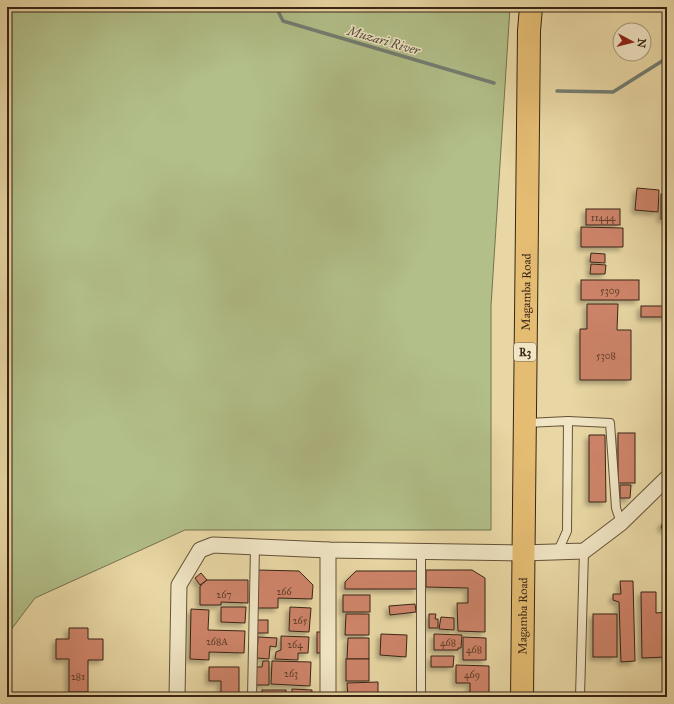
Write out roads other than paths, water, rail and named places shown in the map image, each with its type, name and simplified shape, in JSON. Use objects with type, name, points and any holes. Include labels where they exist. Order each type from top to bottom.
[{"type":"highway","name":"Magamba Road","points":[[522,697],[529,31],[531,7]]},
{"type":"street","points":[[177,697],[179,585],[200,550],[213,545],[421,552],[523,553],[584,551],[621,523],[667,478]]},
{"type":"street","points":[[328,550],[328,697]]},
{"type":"lane","points":[[524,423],[568,421],[610,423],[616,508],[621,523]]},
{"type":"lane","points":[[558,552],[567,531],[568,421]]},
{"type":"lane","points":[[252,697],[255,546]]},
{"type":"lane","points":[[580,697],[584,551]]},
{"type":"lane","points":[[421,552],[421,697]]},
{"type":"waterway","name":"Muzari River","points":[[276,7],[283,21],[494,83]]},
{"type":"waterway","name":"Muzari River","points":[[557,91],[613,92],[667,58]]}]
